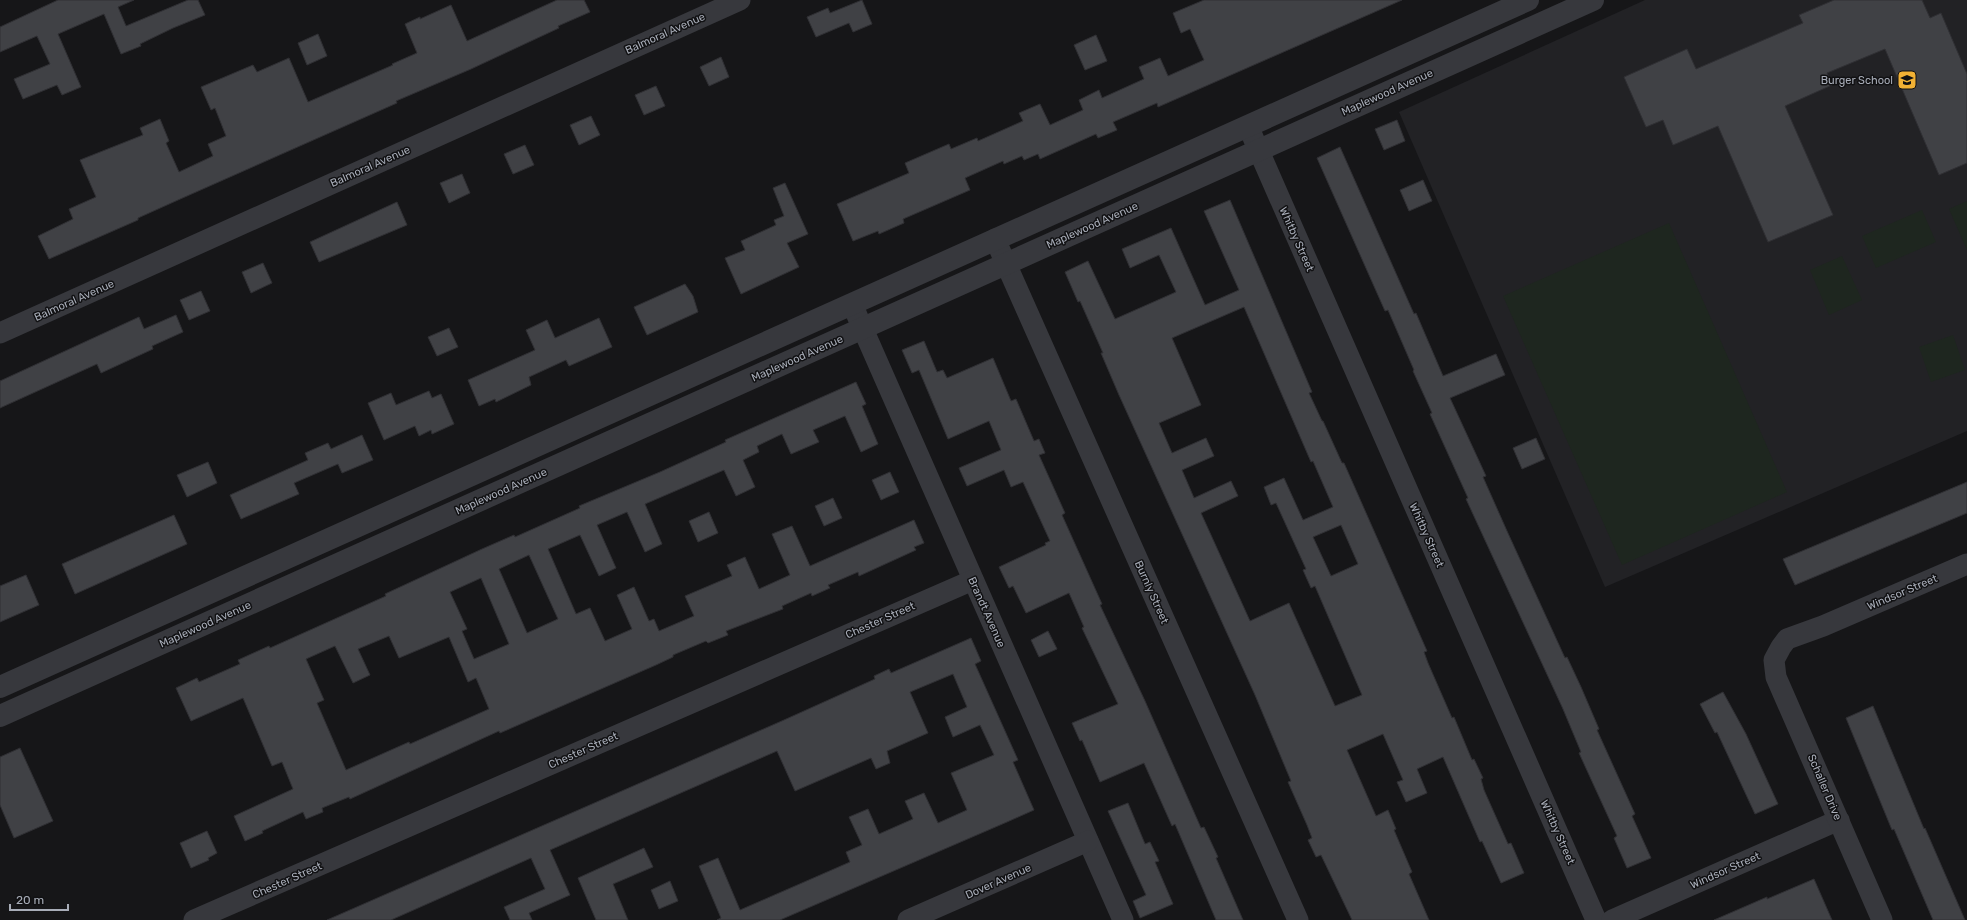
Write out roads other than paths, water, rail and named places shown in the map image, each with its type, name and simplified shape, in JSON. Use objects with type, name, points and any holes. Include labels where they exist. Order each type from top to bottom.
[{"type":"street","points":[[0,688],[1528,0]]},
{"type":"street","name":"Maplewood Avenue","points":[[0,716],[1593,0]]},
{"type":"street","name":"Balmoral Avenue","points":[[0,333],[732,2]]},
{"type":"street","name":"Whitby Street","points":[[1248,126],[1596,920]]},
{"type":"street","name":"Burnly Street","points":[[995,240],[1298,920]]},
{"type":"street","name":"Brandt Avenue","points":[[852,304],[1123,920]]},
{"type":"street","points":[[495,465],[506,488]]},
{"type":"street","name":"Windsor Street","points":[[1777,654],[1787,639],[1823,626],[1967,564]]},
{"type":"street","name":"Chester Street","points":[[194,920],[973,580]]},
{"type":"street","name":"Schaller Drive","points":[[1777,654],[1774,664],[1776,677],[1882,920]]},
{"type":"street","name":"Windsor Street","points":[[1612,920],[1839,820]]},
{"type":"street","name":"Dover Avenue","points":[[908,920],[1088,841]]},
{"type":"place","name":"Burger School","points":[[1907,80]]}]
